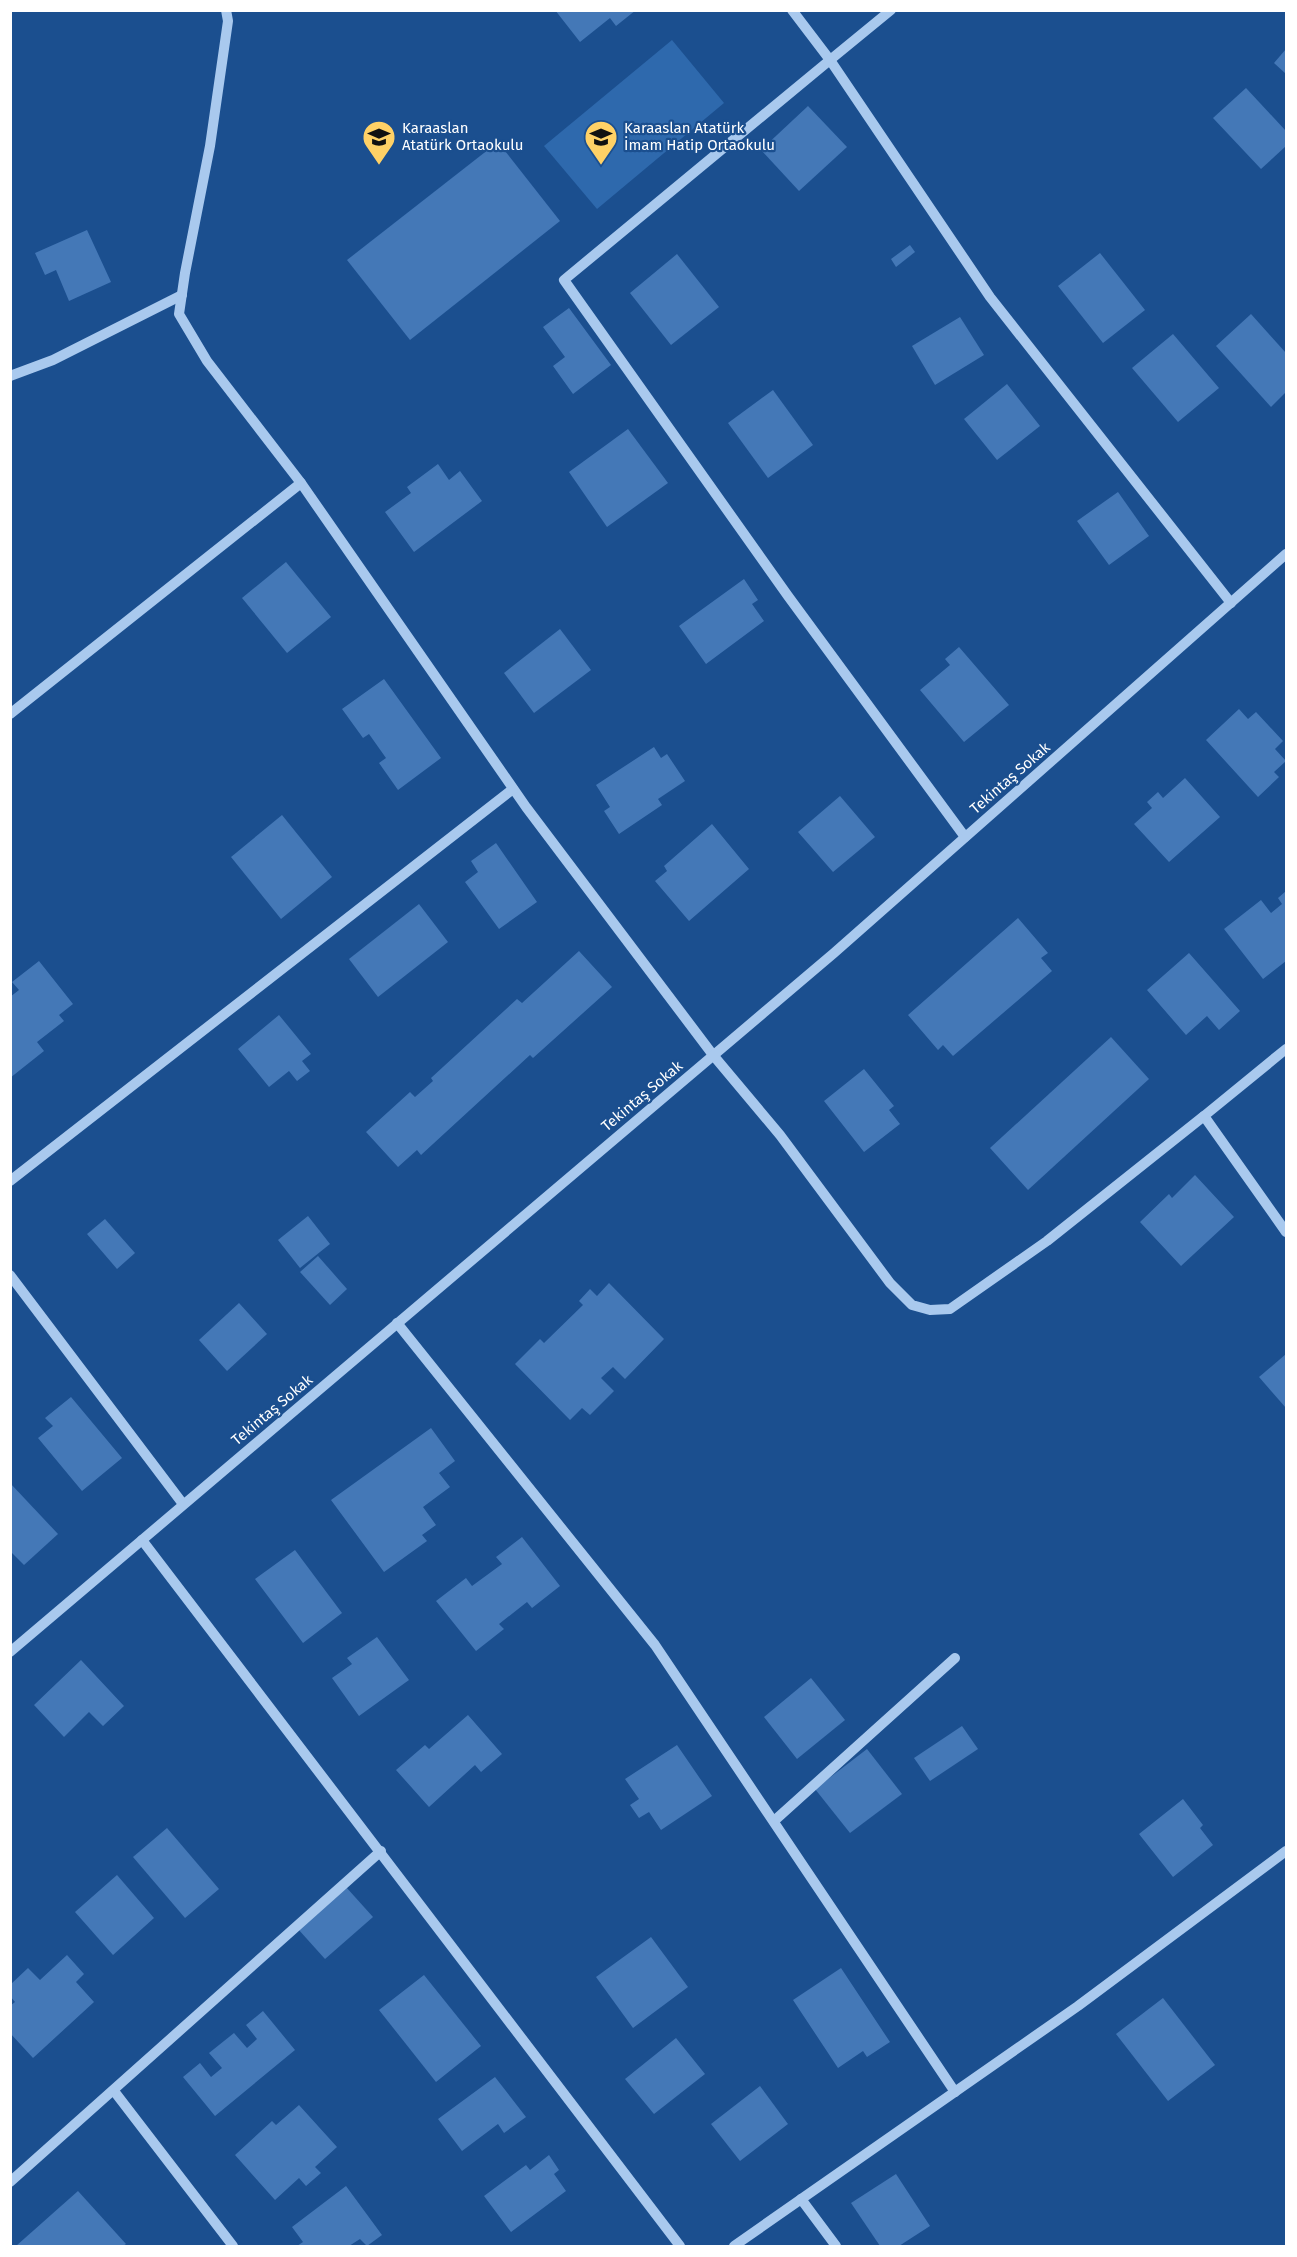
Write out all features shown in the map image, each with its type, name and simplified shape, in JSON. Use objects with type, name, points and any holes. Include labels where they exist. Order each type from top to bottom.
[{"type":"street","points":[[226,10],[228,21],[210,146],[179,314],[207,361],[301,483],[513,789],[714,1055],[780,1135],[890,1283],[912,1305],[930,1310],[950,1309],[970,1296],[1047,1241],[1287,1049]]},
{"type":"street","points":[[792,10],[830,60],[990,297],[1231,603]]},
{"type":"street","points":[[891,10],[564,280],[788,596],[965,837]]},
{"type":"street","points":[[10,376],[53,360],[182,295]]},
{"type":"street","points":[[10,714],[301,483]]},
{"type":"street","name":"Tekintaş Sokak","points":[[10,1652],[714,1055],[1287,554]]},
{"type":"street","points":[[10,1181],[513,789]]},
{"type":"street","points":[[1204,1116],[1287,1232]]},
{"type":"street","points":[[10,1275],[183,1504]]},
{"type":"street","points":[[397,1323],[654,1645],[956,2092]]},
{"type":"street","points":[[142,1540],[381,1851],[680,2247]]},
{"type":"street","points":[[774,1821],[955,1658]]},
{"type":"street","points":[[10,2182],[381,1851]]},
{"type":"street","points":[[734,2247],[1078,2006],[1287,1851]]},
{"type":"street","points":[[114,2091],[232,2247]]},
{"type":"street","points":[[801,2199],[836,2247]]},
{"type":"shaded area","points":[[672,40],[724,103],[597,209],[544,146]]},
{"type":"building","points":[[555,10],[636,10],[616,26],[610,18],[580,42]]},
{"type":"building","points":[[1286,49],[1286,74],[1274,63]]},
{"type":"building","points":[[1246,88],[1286,131],[1286,146],[1261,169],[1213,118]]},
{"type":"building","points":[[808,106],[847,147],[799,191],[761,150]]},
{"type":"building","points":[[498,142],[560,221],[410,340],[347,260]]},
{"type":"building","points":[[87,230],[111,282],[69,301],[56,270],[45,275],[35,253]]},
{"type":"building","points":[[910,245],[915,252],[896,267],[891,259]]},
{"type":"building","points":[[1100,253],[1145,310],[1103,343],[1058,286]]},
{"type":"building","points":[[677,254],[719,307],[671,345],[630,293]]},
{"type":"building","points":[[569,308],[611,365],[573,394],[553,366],[565,357],[543,327]]},
{"type":"building","points":[[1251,314],[1286,353],[1286,392],[1271,407],[1216,346]]},
{"type":"building","points":[[960,317],[984,355],[935,385],[912,346]]},
{"type":"building","points":[[1173,334],[1219,388],[1178,422],[1132,368]]},
{"type":"building","points":[[1007,384],[1040,426],[997,460],[964,419]]},
{"type":"building","points":[[773,390],[813,445],[768,478],[728,423]]},
{"type":"building","points":[[628,429],[668,483],[607,527],[569,472]]},
{"type":"building","points":[[438,464],[449,480],[460,471],[482,501],[414,552],[385,512],[411,493],[407,487]]},
{"type":"building","points":[[1118,492],[1149,536],[1109,565],[1077,521]]},
{"type":"building","points":[[286,562],[331,617],[287,653],[242,598]]},
{"type":"building","points":[[744,579],[758,600],[752,604],[764,621],[706,664],[679,626]]},
{"type":"building","points":[[560,629],[591,670],[534,713],[504,673]]},
{"type":"building","points":[[959,647],[1009,705],[964,742],[920,690],[950,665],[945,659]]},
{"type":"building","points":[[384,679],[441,758],[398,790],[379,763],[386,758],[369,734],[363,738],[342,709]]},
{"type":"building","points":[[1239,709],[1248,719],[1256,712],[1283,741],[1275,749],[1286,761],[1274,772],[1279,777],[1258,797],[1206,740]]},
{"type":"building","points":[[654,747],[661,758],[667,754],[685,781],[658,799],[662,805],[619,834],[604,811],[610,807],[596,785]]},
{"type":"building","points":[[1185,778],[1220,817],[1169,862],[1134,824],[1152,808],[1147,802],[1158,792],[1163,798]]},
{"type":"building","points":[[840,796],[875,837],[833,872],[798,832]]},
{"type":"building","points":[[282,815],[332,877],[281,919],[231,857]]},
{"type":"building","points":[[712,824],[749,869],[689,921],[655,881],[667,871],[664,866]]},
{"type":"building","points":[[496,843],[537,902],[499,929],[465,882],[478,872],[471,861]]},
{"type":"building","points":[[1286,891],[1286,961],[1263,979],[1224,929],[1261,900],[1271,913],[1282,904],[1278,898]]},
{"type":"building","points":[[419,904],[448,942],[378,997],[349,959]]},
{"type":"building","points":[[1018,918],[1048,953],[1041,958],[1052,971],[953,1056],[943,1045],[938,1050],[908,1015]]},
{"type":"building","points":[[579,951],[612,987],[533,1058],[530,1055],[421,1155],[417,1150],[398,1167],[366,1132],[410,1092],[415,1097],[433,1081],[431,1078],[517,999],[522,1003]]},
{"type":"building","points":[[1189,953],[1240,1011],[1219,1030],[1207,1016],[1186,1035],[1147,990]]},
{"type":"building","points":[[39,961],[73,1004],[59,1015],[64,1021],[37,1042],[44,1051],[10,1078],[10,997],[19,990],[12,982]]},
{"type":"building","points":[[279,1015],[311,1054],[302,1061],[310,1071],[297,1081],[289,1071],[269,1087],[238,1049]]},
{"type":"building","points":[[1111,1037],[1149,1079],[1028,1190],[990,1148]]},
{"type":"building","points":[[864,1069],[894,1106],[889,1110],[900,1124],[864,1152],[824,1101]]},
{"type":"building","points":[[1195,1175],[1234,1217],[1181,1266],[1140,1222],[1169,1194],[1172,1198]]},
{"type":"building","points":[[308,1216],[330,1244],[300,1268],[278,1240]]},
{"type":"building","points":[[105,1219],[135,1253],[117,1269],[87,1234]]},
{"type":"building","points":[[318,1256],[347,1289],[330,1305],[300,1272]]},
{"type":"building","points":[[609,1283],[664,1339],[625,1379],[613,1367],[601,1378],[614,1391],[590,1415],[582,1408],[570,1420],[515,1364],[540,1339],[544,1343],[583,1305],[579,1301],[590,1289],[597,1296]]},
{"type":"building","points":[[239,1303],[267,1334],[227,1371],[199,1340]]},
{"type":"building","points":[[1286,1354],[1286,1408],[1259,1377]]},
{"type":"building","points":[[71,1397],[122,1458],[82,1491],[38,1438],[53,1426],[45,1418]]},
{"type":"building","points":[[431,1428],[455,1461],[439,1473],[450,1487],[423,1507],[436,1525],[422,1535],[427,1541],[384,1572],[331,1500]]},
{"type":"building","points":[[10,1483],[58,1534],[24,1565],[10,1551]]},
{"type":"building","points":[[522,1537],[560,1586],[532,1608],[527,1602],[499,1624],[504,1629],[476,1651],[436,1601],[466,1578],[472,1586],[502,1564],[496,1557]]},
{"type":"building","points":[[295,1550],[342,1613],[303,1643],[255,1579]]},
{"type":"building","points":[[377,1637],[409,1680],[359,1716],[332,1678],[352,1664],[347,1658]]},
{"type":"building","points":[[81,1660],[124,1706],[103,1726],[89,1712],[64,1737],[34,1705]]},
{"type":"building","points":[[811,1678],[845,1720],[797,1759],[764,1717]]},
{"type":"building","points":[[468,1715],[502,1754],[481,1772],[475,1765],[429,1807],[396,1770],[425,1745],[429,1749]]},
{"type":"building","points":[[962,1726],[978,1749],[930,1781],[914,1758]]},
{"type":"building","points":[[677,1745],[712,1796],[661,1830],[649,1812],[639,1818],[630,1805],[639,1799],[625,1779]]},
{"type":"building","points":[[867,1749],[902,1794],[850,1833],[815,1789]]},
{"type":"building","points":[[1183,1799],[1203,1825],[1200,1828],[1213,1845],[1173,1877],[1139,1834]]},
{"type":"building","points":[[167,1828],[219,1889],[185,1918],[133,1857]]},
{"type":"building","points":[[117,1875],[154,1918],[113,1955],[75,1912]]},
{"type":"building","points":[[346,1887],[373,1917],[325,1959],[298,1929]]},
{"type":"building","points":[[651,1937],[688,1987],[633,2028],[596,1977]]},
{"type":"building","points":[[67,1955],[84,1974],[76,1982],[94,2002],[33,2058],[10,2033],[10,2006],[15,2002],[10,1996],[10,1985],[28,1968],[40,1980]]},
{"type":"building","points":[[841,1968],[890,2042],[867,2057],[863,2051],[838,2068],[793,2000]]},
{"type":"building","points":[[424,1975],[481,2046],[436,2082],[379,2010]]},
{"type":"building","points":[[1163,1998],[1215,2065],[1168,2101],[1116,2034]]},
{"type":"building","points":[[263,2011],[295,2050],[215,2116],[183,2077],[200,2063],[211,2077],[222,2068],[209,2053],[234,2033],[247,2048],[257,2039],[246,2025]]},
{"type":"building","points":[[676,2038],[705,2074],[654,2114],[625,2079]]},
{"type":"building","points":[[495,2077],[526,2117],[504,2133],[498,2124],[462,2151],[438,2119]]},
{"type":"building","points":[[760,2086],[788,2124],[740,2161],[711,2124]]},
{"type":"building","points":[[299,2105],[337,2147],[315,2167],[321,2173],[306,2186],[299,2178],[275,2200],[235,2155],[272,2121],[276,2125]]},
{"type":"building","points":[[549,2155],[559,2170],[554,2174],[566,2191],[511,2232],[484,2196],[526,2165],[530,2170]]},
{"type":"building","points":[[896,2174],[930,2226],[899,2246],[880,2246],[851,2203]]},
{"type":"building","points":[[346,2186],[382,2235],[367,2246],[360,2239],[349,2246],[297,2246],[303,2242],[292,2227]]},
{"type":"building","points":[[78,2191],[126,2244],[123,2246],[16,2246]]},
{"type":"place","name":"Karaaslan Atatürk Ortaokulu","points":[[379,166]]},
{"type":"place","name":"Karaaslan Atatürk İmam Hatip Ortaokulu","points":[[601,166]]}]
